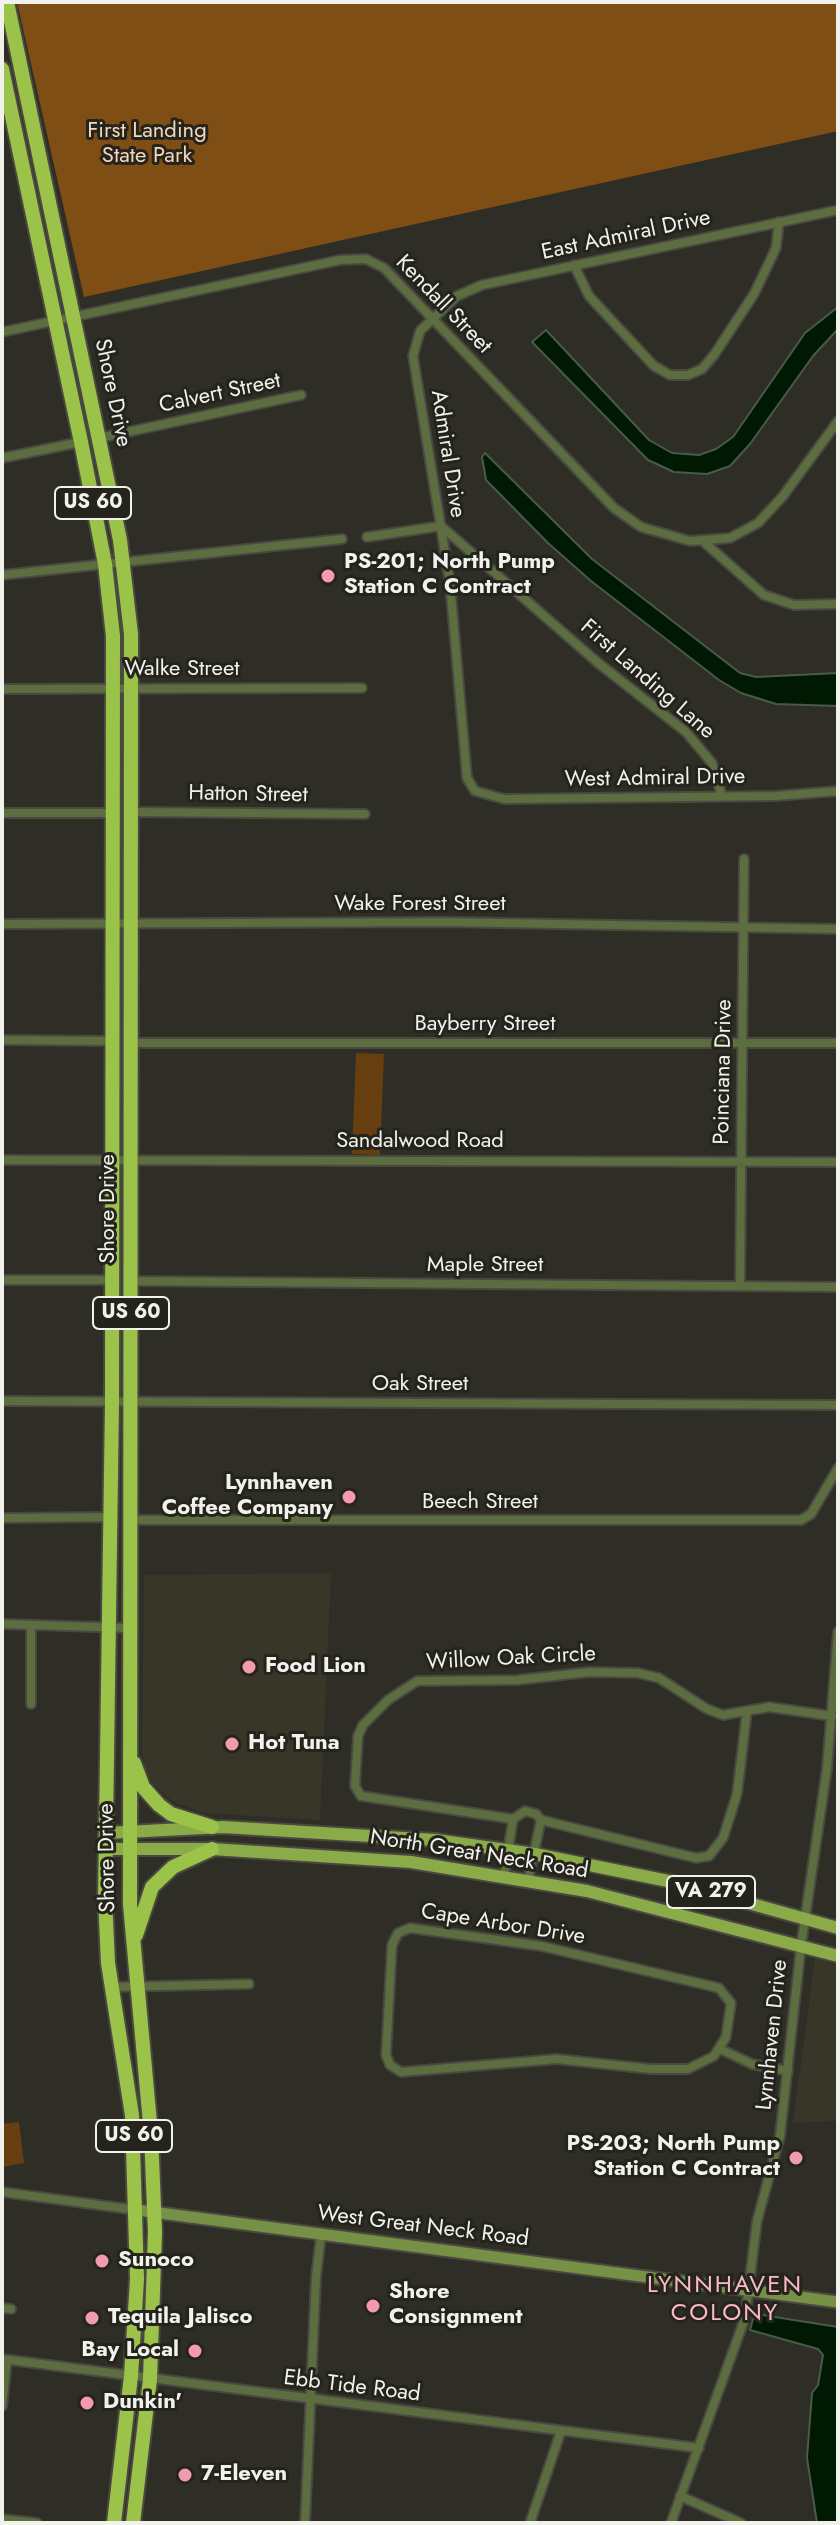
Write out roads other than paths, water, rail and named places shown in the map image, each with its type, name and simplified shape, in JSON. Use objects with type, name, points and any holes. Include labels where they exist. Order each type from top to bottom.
[{"type":"highway","name":"Shore Drive","points":[[7,2],[123,563],[132,688],[129,1848],[133,1955],[154,2212],[150,2379],[133,2523]]},
{"type":"highway","name":"Shore Drive","points":[[2,69],[105,564],[114,688],[113,1280],[105,1898],[111,1987],[132,2115],[137,2210],[131,2376],[114,2523]]},
{"type":"highway","points":[[130,1741],[136,1772],[150,1797],[171,1814],[212,1827]]},
{"type":"highway","points":[[133,1955],[138,1924],[152,1887],[173,1867],[212,1849]]},
{"type":"main road","name":"North Great Neck Road","points":[[106,1833],[212,1827],[361,1833],[508,1849],[673,1882],[838,1928]]},
{"type":"main road","name":"North Great Neck Road","points":[[106,1849],[212,1849],[371,1857],[528,1880],[631,1900],[838,1956]]},
{"type":"street","name":"East Admiral Drive","points":[[432,319],[469,290],[838,210]]},
{"type":"street","points":[[574,265],[589,296],[654,366],[670,375],[688,375],[702,369],[714,355],[754,294],[776,248],[779,222]]},
{"type":"street","name":"Kendall Street","points":[[2,332],[356,258],[384,268],[614,508],[656,533],[704,542]]},
{"type":"street","name":"Admiral Drive","points":[[432,319],[415,339],[413,356],[458,644],[467,778],[475,791]]},
{"type":"street","name":"Calvert Street","points":[[99,438],[301,395]]},
{"type":"street","points":[[704,542],[743,532],[767,515],[838,421]]},
{"type":"street","points":[[2,458],[81,442]]},
{"type":"street","points":[[367,537],[441,526]]},
{"type":"street","name":"First Landing Lane","points":[[441,526],[597,662],[686,732],[712,763],[722,796]]},
{"type":"street","points":[[2,575],[342,539]]},
{"type":"street","points":[[704,542],[764,595],[794,605],[838,604]]},
{"type":"street","name":"Walke Street","points":[[2,689],[362,688]]},
{"type":"street","name":"West Admiral Drive","points":[[475,791],[504,799],[838,791]]},
{"type":"street","name":"Hatton Street","points":[[132,812],[365,814]]},
{"type":"street","points":[[2,813],[114,813]]},
{"type":"street","name":"Poinciana Drive","points":[[740,1286],[744,859]]},
{"type":"street","name":"Wake Forest Street","points":[[2,924],[445,922],[838,929]]},
{"type":"street","points":[[2,1040],[114,1041]]},
{"type":"street","name":"Bayberry Street","points":[[132,1043],[838,1043]]},
{"type":"street","name":"Sandalwood Road","points":[[2,1160],[838,1162]]},
{"type":"street","points":[[2,1280],[113,1280]]},
{"type":"street","name":"Maple Street","points":[[131,1281],[838,1287]]},
{"type":"street","name":"Oak Street","points":[[2,1401],[838,1405]]},
{"type":"street","name":"Beech Street","points":[[130,1520],[782,1521],[807,1518],[838,1468]]},
{"type":"street","points":[[2,1518],[111,1517]]},
{"type":"street","points":[[2,1624],[130,1628]]},
{"type":"street","points":[[31,1625],[31,1704]]},
{"type":"street","name":"Lynnhaven Drive","points":[[671,2523],[745,2318],[757,2221],[780,2136],[801,1946],[827,1768],[838,1632]]},
{"type":"street","name":"Willow Oak Circle","points":[[747,1711],[743,1762],[734,1807],[718,1848],[709,1856],[696,1858],[541,1820],[536,1814],[525,1811],[513,1819],[361,1796],[355,1786],[358,1736],[363,1725],[388,1700],[417,1681],[517,1680],[568,1673],[646,1674],[670,1683],[715,1713],[732,1715],[747,1711],[769,1707],[832,1716]]},
{"type":"street","points":[[827,1768],[838,1769]]},
{"type":"street","points":[[504,1877],[513,1819]]},
{"type":"street","points":[[528,1880],[541,1820]]},
{"type":"street","name":"Cape Arbor Drive","points":[[404,1929],[447,1932],[541,1946],[719,1988],[728,1996],[731,2010],[720,2049],[707,2061],[688,2069],[651,2069],[557,2059],[401,2072],[390,2065],[386,2055],[392,1945],[404,1929]]},
{"type":"street","points":[[111,1987],[249,1984]]},
{"type":"street","points":[[720,2049],[752,2064],[788,2071]]},
{"type":"street","name":"West Great Neck Road","points":[[2,2192],[838,2302]]},
{"type":"street","points":[[305,2523],[316,2277],[321,2235]]},
{"type":"street","points":[[2,2406],[5,2359]]},
{"type":"street","name":"Ebb Tide Road","points":[[5,2359],[699,2448]]},
{"type":"street","points":[[530,2523],[561,2431]]},
{"type":"street","points":[[680,2496],[741,2523]]},
{"type":"street","points":[[2,2519],[37,2523]]},
{"type":"place","name":"PS-201; North Pump Station C Contract","points":[[328,576]]},
{"type":"place","name":"Lynnhaven Coffee Company","points":[[349,1497]]},
{"type":"place","name":"Food Lion","points":[[249,1667]]},
{"type":"place","name":"Hot Tuna","points":[[232,1744]]},
{"type":"place","name":"PS-203; North Pump Station C Contract","points":[[796,2158]]},
{"type":"place","name":"Sunoco","points":[[102,2261]]},
{"type":"place","name":"Shore Consignment","points":[[373,2306]]},
{"type":"place","name":"Tequila Jalisco","points":[[92,2318]]},
{"type":"place","name":"Bay Local","points":[[195,2351]]},
{"type":"place","name":"Dunkin'","points":[[87,2403]]},
{"type":"place","name":"7-Eleven","points":[[185,2475]]},
{"type":"district","name":"LYNNHAVEN COLONY","points":[[725,2300]]},
{"type":"park label","name":"First Landing State Park","points":[[147,144]]}]
